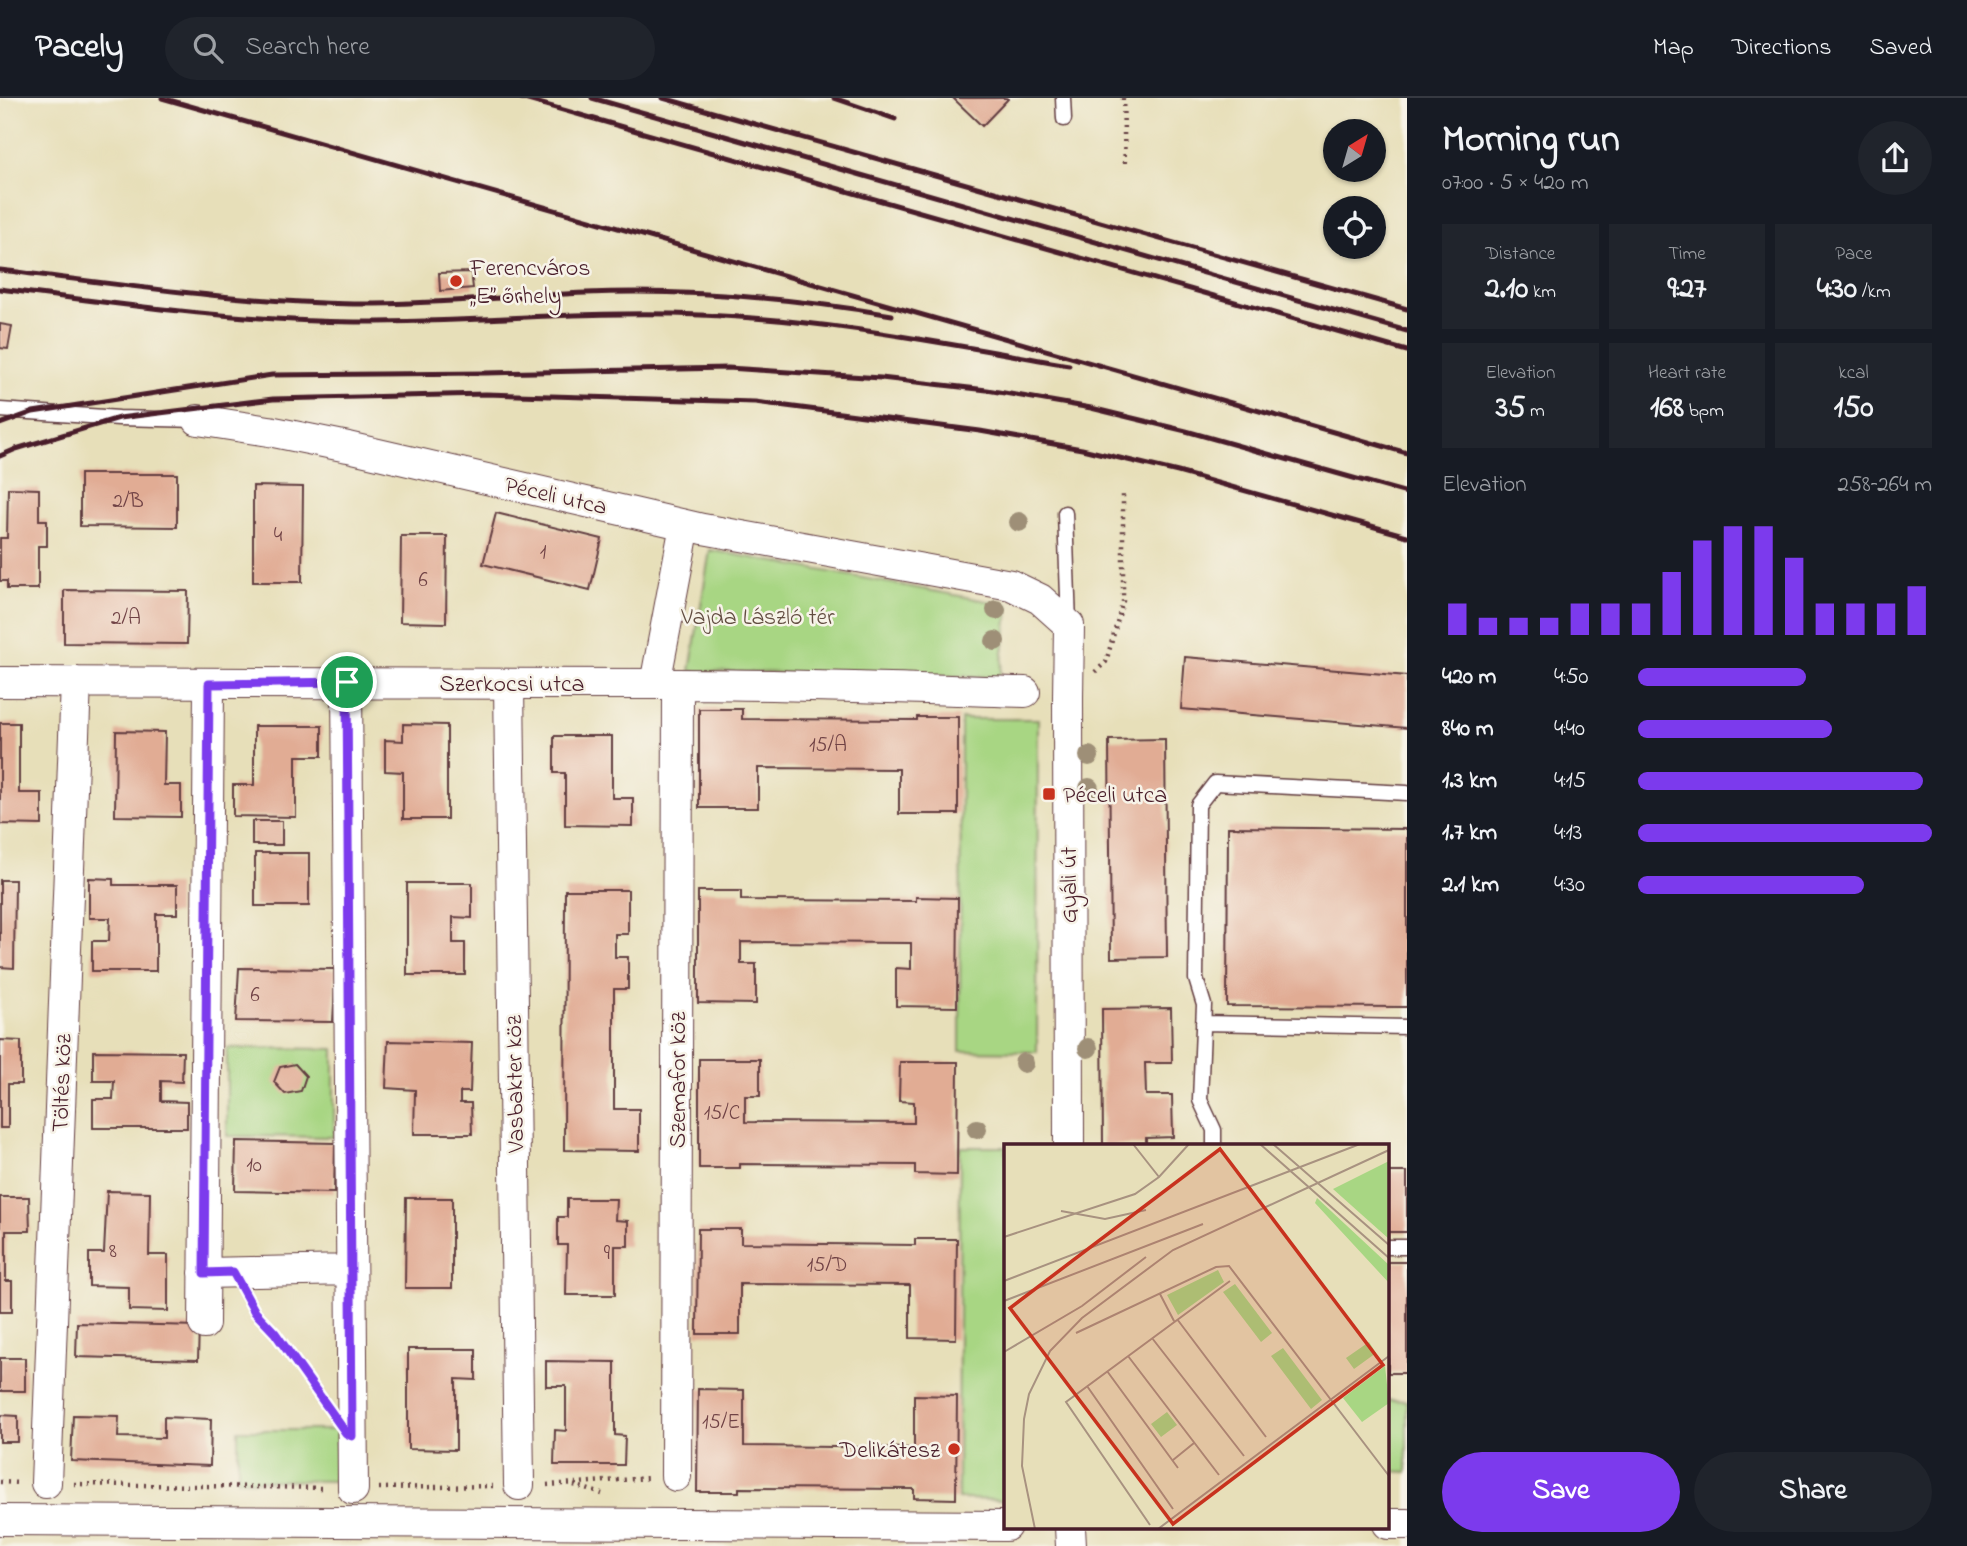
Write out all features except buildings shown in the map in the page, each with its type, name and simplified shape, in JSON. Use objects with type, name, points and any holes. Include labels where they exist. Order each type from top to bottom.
[{"type":"street","name":"Péceli utca","points":[[198,420],[269,430],[348,447],[685,525],[1011,585],[1040,599],[1069,625]]},
{"type":"street","name":"Szemafor köz","points":[[676,1476],[666,684],[685,525]]},
{"type":"street","name":"Gyáli út","points":[[1069,625],[1069,1144]]},
{"type":"street","name":"Szerkocsi utca","points":[[0,682],[666,684],[1025,692]]},
{"type":"street","name":"Töltés köz","points":[[46,1483],[76,682]]},
{"type":"street","points":[[347,682],[353,1489]]},
{"type":"street","points":[[204,1324],[218,1273],[209,684]]},
{"type":"street","name":"Vasbakter köz","points":[[509,684],[519,1485]]},
{"type":"street","points":[[218,1273],[351,1270]]},
{"type":"street","points":[[0,1520],[1004,1525]]},
{"type":"street","points":[[1070,1528],[1071,1546]]},
{"type":"lane","points":[[1063,98],[1064,119]]},
{"type":"lane","points":[[0,410],[198,420]]},
{"type":"lane","points":[[1065,513],[1069,625]]},
{"type":"lane","points":[[1214,1144],[1214,1130],[1200,1100],[1204,1005],[1196,979],[1198,804],[1215,783],[1407,793]]},
{"type":"lane","points":[[1203,1023],[1407,1027]]},
{"type":"path","points":[[1123,98],[1125,166]]},
{"type":"path","points":[[1068,697],[1106,662],[1123,601],[1123,494]]},
{"type":"path","points":[[218,1273],[275,1333],[346,1433],[352,1436]]},
{"type":"green space","name":"Vajda László tér","points":[[710,550],[1009,605],[1000,677],[690,671]]},
{"type":"green space","points":[[961,719],[1038,719],[1037,1052],[960,1051]]},
{"type":"green space","points":[[227,1048],[334,1049],[334,1137],[227,1136]]},
{"type":"green space","points":[[960,1147],[1004,1147],[1004,1500],[958,1499]]},
{"type":"green space","points":[[1390,1400],[1407,1401],[1407,1472],[1390,1471]]},
{"type":"green space","points":[[238,1430],[337,1430],[337,1481],[238,1480]]},
{"type":"railway","points":[[162,98],[1407,453]]},
{"type":"railway","points":[[521,98],[1407,351]]},
{"type":"railway","points":[[592,98],[1407,331]]},
{"type":"railway","points":[[663,98],[1407,309]]},
{"type":"railway","points":[[834,98],[895,119]]},
{"type":"railway","points":[[0,270],[176,292],[309,303],[411,303],[586,293],[663,292],[778,300],[892,315]]},
{"type":"railway","points":[[0,289],[177,311],[310,321],[398,322],[614,314],[746,317],[839,327],[1069,365]]},
{"type":"railway","points":[[0,424],[33,412],[272,375],[728,368],[881,378],[987,390],[1091,408],[1186,431],[1407,493]]},
{"type":"railway","points":[[0,456],[119,418],[273,399],[486,394],[755,402],[980,431],[1082,449],[1178,472],[1407,536]]},
{"type":"place","name":"Ferencváros „E” őrhely","points":[[456,281]]},
{"type":"place","name":"Péceli utca","points":[[1049,794]]},
{"type":"place","name":"Delikátesz","points":[[954,1449]]},
{"type":"route","points":[[347,682],[351,1270],[352,1436],[346,1433],[275,1333],[255,1312],[233,1272],[204,1273],[209,684],[347,682]]}]
